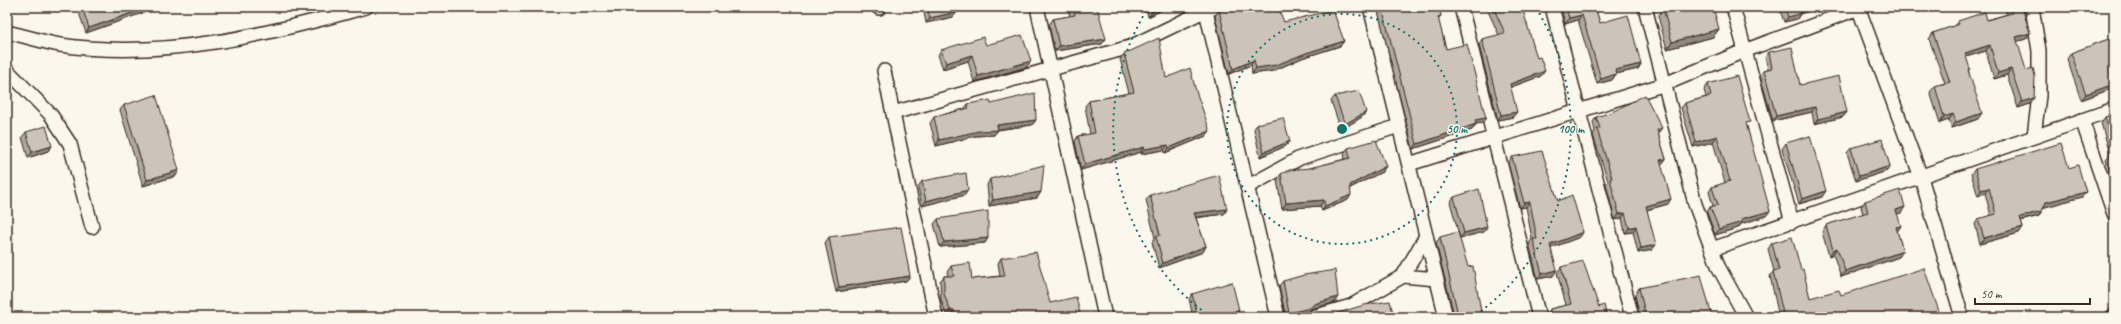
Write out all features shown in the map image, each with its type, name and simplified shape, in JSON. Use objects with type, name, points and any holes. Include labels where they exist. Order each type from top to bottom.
[{"type":"street","points":[[7,32],[60,44],[129,49],[184,46],[284,30],[366,7]]},
{"type":"street","points":[[1037,7],[1105,317]]},
{"type":"street","points":[[1370,7],[1446,317]]},
{"type":"street","points":[[1461,7],[1539,317]]},
{"type":"street","points":[[1552,7],[1632,317]]},
{"type":"street","points":[[1645,7],[1695,204],[1719,268],[1746,317]]},
{"type":"street","points":[[1733,7],[1744,52],[1792,222]]},
{"type":"street","points":[[1409,164],[1665,84],[1860,7],[1921,177],[1962,317]]},
{"type":"street","points":[[2032,7],[2039,51],[2039,96],[2034,136]]},
{"type":"street","points":[[893,113],[1130,47],[1209,8],[1247,187],[1278,317]]},
{"type":"street","points":[[7,70],[51,115],[70,144],[92,227]]},
{"type":"street","points":[[884,71],[936,317]]},
{"type":"street","points":[[1712,249],[2114,109]]},
{"type":"street","points":[[2082,120],[2114,214]]},
{"type":"street","points":[[1247,187],[1300,158],[1399,126]]},
{"type":"street","points":[[1313,317],[1351,306],[1384,289],[1403,276],[1426,236]]},
{"type":"street","points":[[1403,276],[1436,279]]},
{"type":"building","points":[[82,7],[149,7],[89,28]]},
{"type":"building","points":[[927,7],[956,7],[957,12],[930,18]]},
{"type":"building","points":[[1072,7],[1097,7],[1106,39],[1059,46],[1053,19],[1075,15]]},
{"type":"building","points":[[1150,7],[1161,7],[1152,12]]},
{"type":"building","points":[[1232,7],[1278,7],[1284,22],[1333,10],[1344,41],[1306,53],[1276,65],[1256,68],[1254,60],[1233,69],[1219,10]]},
{"type":"building","points":[[1382,7],[1439,7],[1441,16],[1438,17],[1446,49],[1467,44],[1486,118],[1475,120],[1476,124],[1417,144]]},
{"type":"building","points":[[1493,7],[1522,7],[1537,58],[1540,57],[1545,71],[1510,84],[1517,112],[1501,115],[1482,39],[1505,33]]},
{"type":"building","points":[[1566,7],[1595,7],[1600,23],[1628,15],[1641,64],[1615,70],[1616,74],[1601,79],[1582,15],[1569,18]]},
{"type":"building","points":[[1713,7],[1719,29],[1672,42],[1663,8]]},
{"type":"building","points":[[1785,7],[1809,7],[1800,10],[1801,13],[1788,17]]},
{"type":"building","points":[[2010,7],[2022,7],[2030,33],[2016,37],[2026,70],[2033,68],[2035,76],[2034,98],[2022,102],[2011,69],[1998,73],[1990,45],[1965,53],[1970,69],[1968,70],[1982,113],[1956,122],[1953,114],[1944,117],[1935,86],[1950,82],[1933,33],[1959,24],[1958,21],[1985,12],[1987,20],[2012,13]]},
{"type":"building","points":[[1022,35],[1031,61],[978,76],[972,55],[946,63],[941,50],[983,37],[986,45]]},
{"type":"building","points":[[2114,37],[2114,84],[2086,94],[2071,53]]},
{"type":"building","points":[[1159,38],[1166,78],[1190,68],[1196,91],[1210,131],[1169,148],[1168,145],[1145,149],[1144,147],[1085,164],[1078,136],[1095,133],[1089,101],[1134,92],[1124,54]]},
{"type":"building","points":[[1792,47],[1800,85],[1839,76],[1847,112],[1818,119],[1815,107],[1776,116],[1764,70],[1772,68],[1769,52]]},
{"type":"building","points":[[1737,76],[1750,122],[1746,123],[1770,211],[1741,219],[1742,222],[1719,229],[1710,207],[1718,205],[1712,187],[1730,181],[1717,136],[1696,142],[1685,103],[1711,96],[1708,84]]},
{"type":"building","points":[[1359,91],[1366,112],[1345,124],[1335,96]]},
{"type":"building","points":[[1035,93],[1036,120],[997,125],[998,130],[979,131],[939,140],[934,117],[969,108],[968,104],[990,100],[991,104]]},
{"type":"building","points":[[156,95],[179,170],[147,180],[124,105]]},
{"type":"building","points":[[1645,95],[1662,128],[1657,130],[1666,159],[1660,160],[1671,199],[1646,206],[1656,245],[1641,248],[1636,226],[1629,228],[1625,213],[1619,214],[1610,179],[1612,178],[1597,129],[1600,128],[1596,117],[1612,112]]},
{"type":"building","points":[[2114,114],[2114,149],[2105,117]]},
{"type":"building","points":[[1283,118],[1290,141],[1264,152],[1257,124]]},
{"type":"building","points":[[46,126],[52,146],[32,152],[26,132]]},
{"type":"building","points":[[1810,136],[1826,191],[1802,199],[1786,143]]},
{"type":"building","points":[[1882,139],[1890,166],[1859,176],[1851,148]]},
{"type":"building","points":[[1376,140],[1386,166],[1350,185],[1351,195],[1325,206],[1324,200],[1286,203],[1281,174],[1289,170],[1310,168],[1350,158],[1348,148]]},
{"type":"building","points":[[2061,143],[2069,168],[2078,165],[2086,192],[2046,202],[2042,211],[2020,217],[2023,227],[1984,238],[1978,219],[1996,214],[1989,188],[1981,190],[1975,169]]},
{"type":"building","points":[[1542,151],[1558,201],[1572,195],[1583,232],[1550,245],[1557,270],[1542,274],[1533,239],[1537,239],[1530,202],[1524,203],[1512,157]]},
{"type":"building","points":[[2114,152],[2114,168],[2110,153]]},
{"type":"building","points":[[1044,165],[1041,192],[993,200],[990,179]]},
{"type":"building","points":[[966,173],[968,190],[926,201],[922,181]]},
{"type":"building","points":[[1219,175],[1227,209],[1194,213],[1206,246],[1163,263],[1156,236],[1160,235],[1150,195]]},
{"type":"building","points":[[1479,189],[1487,227],[1464,233],[1454,197]]},
{"type":"building","points":[[1900,190],[1905,207],[1896,210],[1901,226],[1896,227],[1903,251],[1845,271],[1837,248],[1833,250],[1826,225],[1868,212],[1865,201]]},
{"type":"building","points":[[988,211],[988,238],[944,242],[938,219]]},
{"type":"building","points":[[901,227],[910,276],[839,287],[829,237]]},
{"type":"building","points":[[1458,232],[1468,267],[1473,266],[1482,317],[1455,317],[1457,310],[1440,237]]},
{"type":"building","points":[[1792,237],[1801,270],[1803,269],[1810,298],[1839,290],[1841,295],[1924,268],[1941,317],[1873,317],[1872,315],[1864,317],[1784,317],[1773,271],[1779,270],[1772,243]]},
{"type":"building","points":[[1036,252],[1050,303],[1076,297],[1081,317],[956,317],[954,310],[950,310],[944,294],[944,276],[954,276],[951,266],[970,263],[972,279],[1005,276],[1001,258]]},
{"type":"building","points":[[1583,261],[1599,307],[1604,305],[1607,317],[1547,317],[1550,314],[1550,309],[1571,304],[1561,267]]},
{"type":"building","points":[[1335,270],[1338,297],[1314,304],[1310,308],[1289,313],[1283,281],[1304,275]]},
{"type":"building","points":[[1701,275],[1712,317],[1646,317],[1639,288]]},
{"type":"building","points":[[1232,282],[1239,310],[1214,317],[1198,317],[1192,294]]},
{"type":"building","points":[[1390,301],[1394,317],[1325,317],[1364,305]]}]
